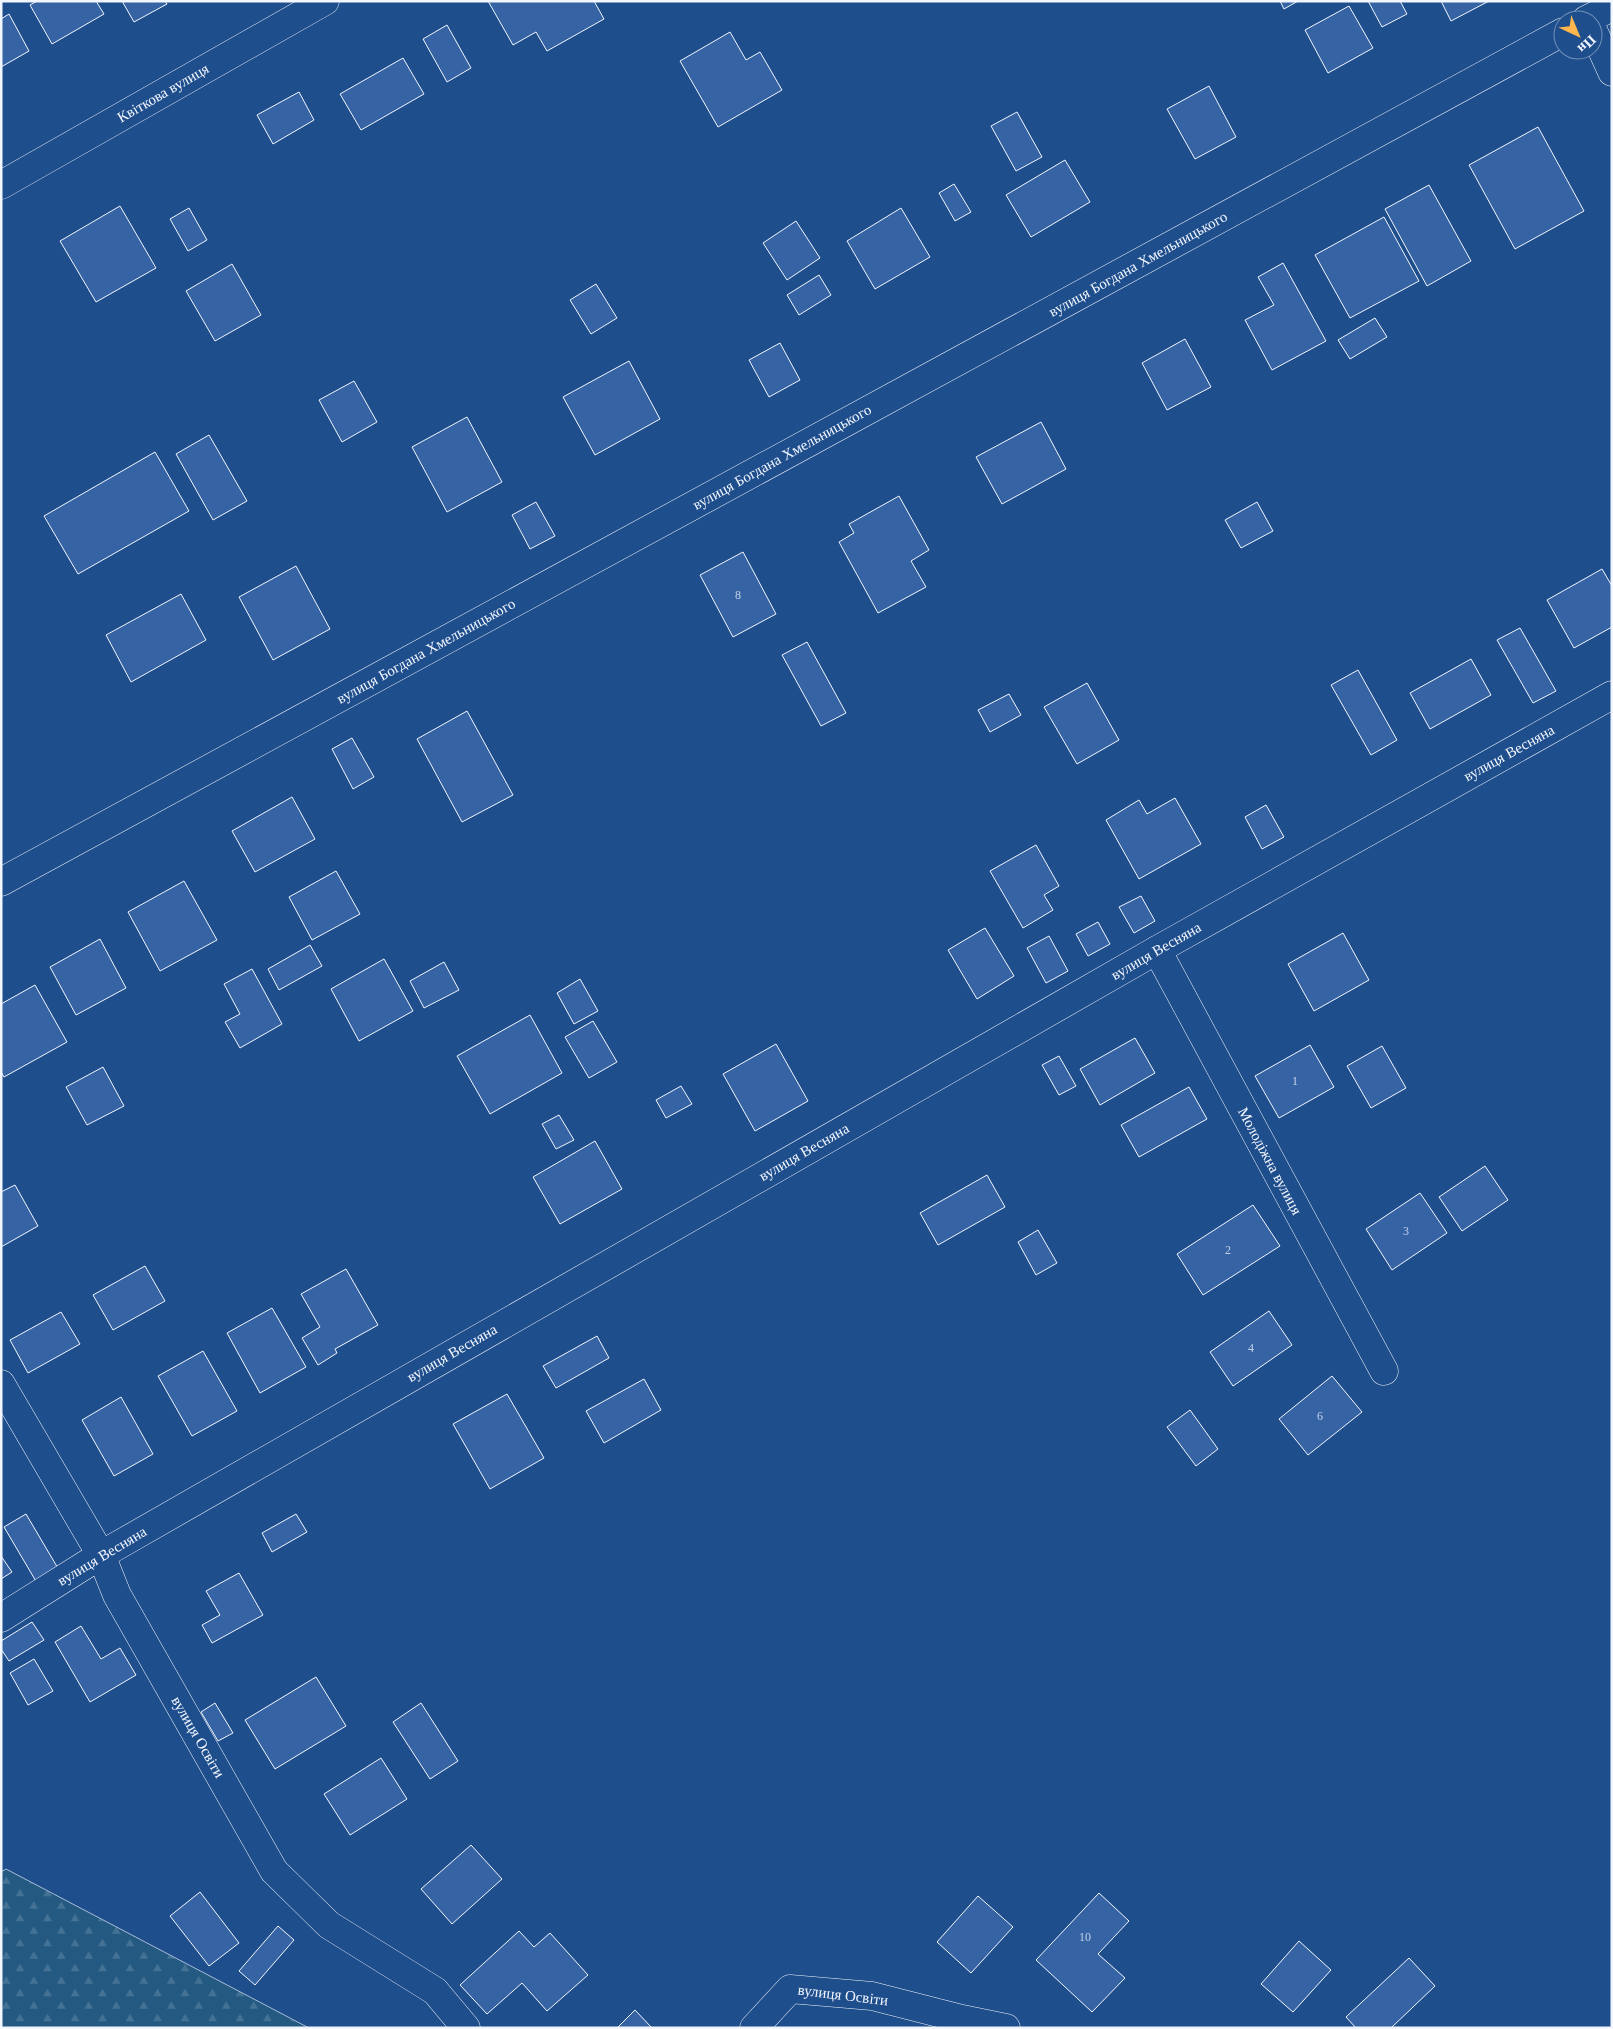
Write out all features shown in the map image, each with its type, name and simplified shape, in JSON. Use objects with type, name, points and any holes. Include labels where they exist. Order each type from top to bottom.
[{"type":"street","name":"Квіткова вулиця","points":[[1,185],[326,1]]},
{"type":"street","name":"вулиця Богдана Хмельницького","points":[[1,882],[1553,37]]},
{"type":"street","points":[[1603,48],[1612,72]]},
{"type":"street","name":"вулиця Весняна","points":[[1,1618],[101,1555],[1158,950],[1612,695]]},
{"type":"street","name":"Молодіжна вулиця","points":[[1158,950],[1384,1371]]},
{"type":"street","name":"вулиця Освіти","points":[[1,1384],[101,1555],[117,1595],[274,1871],[329,1925],[435,1991],[466,2028]]},
{"type":"street","name":"вулиця Освіти","points":[[754,2028],[790,1989],[872,1996],[1006,2028]]},
{"type":"green space","points":[[6,1869],[309,2028],[1,2028],[1,1872]]},
{"type":"building","points":[[37,1],[96,1],[104,14],[52,44],[30,5]]},
{"type":"building","points":[[122,1],[165,1],[167,4],[134,22]]},
{"type":"building","points":[[488,1],[594,1],[604,19],[547,51],[536,32],[513,45]]},
{"type":"building","points":[[1280,1],[1298,1],[1284,9]]},
{"type":"building","points":[[1368,1],[1400,1],[1407,14],[1382,27]]},
{"type":"building","points":[[1441,1],[1489,1],[1451,21]]},
{"type":"building","points":[[1349,6],[1373,48],[1328,73],[1305,30]]},
{"type":"building","points":[[9,14],[29,51],[1,67],[1,19]]},
{"type":"building","points":[[447,25],[471,68],[447,82],[423,39]]},
{"type":"building","points":[[730,32],[746,60],[760,52],[782,90],[718,127],[680,61]]},
{"type":"building","points":[[403,58],[424,94],[361,130],[340,94]]},
{"type":"building","points":[[1209,86],[1236,137],[1195,159],[1167,109]]},
{"type":"building","points":[[299,92],[314,120],[273,144],[257,115]]},
{"type":"building","points":[[1017,112],[1042,157],[1016,171],[991,126]]},
{"type":"building","points":[[1538,127],[1584,211],[1515,249],[1469,165]]},
{"type":"building","points":[[1065,160],[1090,202],[1031,237],[1006,195]]},
{"type":"building","points":[[954,184],[971,212],[955,221],[939,193]]},
{"type":"building","points":[[1429,185],[1471,261],[1427,286],[1385,209]]},
{"type":"building","points":[[120,206],[156,268],[96,302],[60,241]]},
{"type":"building","points":[[189,208],[207,240],[188,251],[170,219]]},
{"type":"building","points":[[901,208],[930,257],[875,289],[847,241]]},
{"type":"building","points":[[1384,217],[1419,281],[1350,318],[1315,255]]},
{"type":"building","points":[[796,221],[820,258],[787,280],[763,243]]},
{"type":"building","points":[[1283,263],[1326,341],[1272,370],[1245,320],[1274,305],[1258,277]]},
{"type":"building","points":[[232,264],[261,315],[215,341],[186,291]]},
{"type":"building","points":[[819,275],[831,295],[799,315],[787,295]]},
{"type":"building","points":[[596,284],[617,318],[591,334],[570,300]]},
{"type":"building","points":[[1375,318],[1387,337],[1350,359],[1338,340]]},
{"type":"building","points":[[1185,339],[1211,387],[1167,410],[1142,363]]},
{"type":"building","points":[[780,343],[800,380],[769,397],[749,360]]},
{"type":"building","points":[[629,361],[660,419],[595,455],[563,397]]},
{"type":"building","points":[[354,381],[377,422],[342,442],[319,400]]},
{"type":"building","points":[[467,417],[502,482],[447,512],[412,447]]},
{"type":"building","points":[[1041,422],[1066,469],[1002,504],[976,457]]},
{"type":"building","points":[[209,435],[247,501],[213,520],[176,454]]},
{"type":"building","points":[[155,452],[189,511],[78,574],[44,516]]},
{"type":"building","points":[[899,496],[929,550],[911,561],[926,587],[878,613],[839,542],[854,533],[849,524]]},
{"type":"building","points":[[536,502],[555,536],[530,549],[512,515]]},
{"type":"building","points":[[1257,502],[1273,531],[1241,548],[1225,520]]},
{"type":"building","points":[[743,552],[776,614],[733,637],[700,575]]},
{"type":"building","points":[[296,566],[330,629],[273,660],[239,597]]},
{"type":"building","points":[[1602,569],[1612,586],[1612,627],[1574,648],[1547,600]]},
{"type":"building","points":[[181,594],[206,640],[131,682],[106,635]]},
{"type":"building","points":[[1520,628],[1556,691],[1533,703],[1497,640]]},
{"type":"building","points":[[807,642],[846,713],[821,726],[782,655]]},
{"type":"building","points":[[1471,659],[1491,695],[1430,729],[1410,693]]},
{"type":"building","points":[[1358,670],[1397,740],[1371,755],[1331,685]]},
{"type":"building","points":[[1087,683],[1119,740],[1077,764],[1044,707]]},
{"type":"building","points":[[1009,694],[1021,715],[990,732],[978,710]]},
{"type":"building","points":[[467,711],[513,795],[462,822],[417,739]]},
{"type":"building","points":[[352,738],[374,777],[353,789],[332,749]]},
{"type":"building","points":[[292,797],[315,839],[255,872],[232,831]]},
{"type":"building","points":[[1175,798],[1201,844],[1139,879],[1106,820],[1139,800],[1147,814]]},
{"type":"building","points":[[1266,805],[1284,837],[1262,849],[1245,817]]},
{"type":"building","points":[[1036,845],[1059,886],[1044,895],[1053,910],[1023,928],[990,871]]},
{"type":"building","points":[[336,871],[360,914],[312,940],[289,897]]},
{"type":"building","points":[[184,881],[217,940],[160,971],[128,912]]},
{"type":"building","points":[[1141,896],[1155,921],[1134,933],[1119,907]]},
{"type":"building","points":[[1098,922],[1110,944],[1088,956],[1076,934]]},
{"type":"building","points":[[985,928],[1014,976],[977,999],[948,950]]},
{"type":"building","points":[[1343,933],[1369,980],[1314,1011],[1288,964]]},
{"type":"building","points":[[1049,936],[1068,971],[1046,983],[1027,948]]},
{"type":"building","points":[[100,939],[126,988],[76,1015],[50,967]]},
{"type":"building","points":[[310,945],[322,966],[279,990],[268,969]]},
{"type":"building","points":[[384,959],[413,1011],[359,1041],[331,989]]},
{"type":"building","points":[[444,962],[459,990],[424,1008],[410,981]]},
{"type":"building","points":[[252,969],[282,1024],[240,1048],[225,1022],[240,1014],[224,984]]},
{"type":"building","points":[[580,979],[598,1011],[574,1024],[557,993]]},
{"type":"building","points":[[35,985],[67,1042],[4,1077],[1,1072],[1,1004]]},
{"type":"building","points":[[530,1015],[562,1073],[490,1114],[457,1056]]},
{"type":"building","points":[[593,1021],[617,1062],[589,1078],[565,1037]]},
{"type":"building","points":[[1135,1038],[1155,1073],[1100,1105],[1080,1069]]},
{"type":"building","points":[[776,1044],[808,1101],[755,1131],[723,1074]]},
{"type":"building","points":[[1310,1045],[1334,1087],[1279,1118],[1255,1076]]},
{"type":"building","points":[[1382,1046],[1406,1088],[1371,1108],[1347,1066]]},
{"type":"building","points":[[1059,1056],[1076,1086],[1059,1095],[1042,1065]]},
{"type":"building","points":[[103,1067],[124,1106],[87,1125],[66,1087]]},
{"type":"building","points":[[681,1086],[692,1104],[666,1118],[656,1100]]},
{"type":"building","points":[[1189,1087],[1207,1119],[1139,1157],[1121,1125]]},
{"type":"building","points":[[559,1115],[574,1140],[556,1149],[542,1124]]},
{"type":"building","points":[[595,1141],[622,1189],[560,1224],[533,1177]]},
{"type":"building","points":[[1485,1166],[1508,1200],[1462,1231],[1439,1197]]},
{"type":"building","points":[[987,1175],[1005,1207],[938,1245],[920,1213]]},
{"type":"building","points":[[15,1185],[38,1226],[1,1247],[1,1192]]},
{"type":"building","points":[[1420,1193],[1447,1233],[1392,1270],[1366,1229]]},
{"type":"building","points":[[1253,1205],[1280,1246],[1203,1295],[1177,1254]]},
{"type":"building","points":[[1038,1230],[1057,1263],[1036,1275],[1018,1242]]},
{"type":"building","points":[[145,1266],[165,1301],[113,1330],[93,1295]]},
{"type":"building","points":[[346,1269],[378,1325],[335,1349],[337,1353],[318,1365],[302,1338],[320,1327],[301,1294]]},
{"type":"building","points":[[272,1308],[306,1367],[260,1393],[227,1333]]},
{"type":"building","points":[[1269,1311],[1292,1345],[1233,1386],[1210,1352]]},
{"type":"building","points":[[61,1312],[80,1344],[28,1373],[10,1340]]},
{"type":"building","points":[[597,1336],[609,1358],[556,1388],[543,1366]]},
{"type":"building","points":[[203,1351],[237,1411],[192,1436],[158,1376]]},
{"type":"building","points":[[1332,1376],[1362,1412],[1308,1455],[1279,1419]]},
{"type":"building","points":[[644,1379],[661,1410],[604,1443],[586,1411]]},
{"type":"building","points":[[507,1394],[544,1458],[490,1489],[453,1424]]},
{"type":"building","points":[[121,1397],[153,1454],[114,1476],[82,1420]]},
{"type":"building","points":[[1190,1410],[1218,1449],[1196,1466],[1167,1427]]},
{"type":"building","points":[[26,1514],[59,1570],[37,1583],[4,1527]]},
{"type":"building","points":[[296,1514],[307,1532],[272,1552],[262,1533]]},
{"type":"building","points":[[1,1556],[12,1572],[1,1579]]},
{"type":"building","points":[[239,1573],[263,1615],[212,1643],[202,1625],[220,1615],[206,1591]]},
{"type":"building","points":[[32,1622],[44,1640],[9,1661],[1,1649],[1,1641]]},
{"type":"building","points":[[81,1626],[101,1659],[120,1648],[136,1675],[90,1702],[55,1642]]},
{"type":"building","points":[[34,1659],[53,1691],[28,1705],[10,1673]]},
{"type":"building","points":[[316,1677],[346,1726],[275,1769],[245,1720]]},
{"type":"building","points":[[215,1703],[233,1733],[218,1741],[201,1712]]},
{"type":"building","points":[[421,1703],[458,1761],[430,1779],[393,1722]]},
{"type":"building","points":[[381,1758],[407,1799],[350,1835],[324,1794]]},
{"type":"building","points":[[471,1845],[502,1879],[452,1924],[421,1889]]},
{"type":"building","points":[[200,1892],[239,1943],[209,1966],[170,1916]]},
{"type":"building","points":[[1099,1893],[1129,1921],[1098,1954],[1125,1978],[1092,2012],[1036,1960]]},
{"type":"building","points":[[978,1896],[1013,1927],[971,1973],[937,1942]]},
{"type":"building","points":[[278,1926],[294,1940],[255,1985],[239,1971]]},
{"type":"building","points":[[519,1931],[534,1947],[550,1933],[588,1975],[547,2011],[522,1983],[487,2014],[460,1985]]},
{"type":"building","points":[[1299,1941],[1331,1970],[1293,2012],[1261,1984]]},
{"type":"building","points":[[1409,1958],[1435,1986],[1391,2028],[1356,2028],[1346,2017]]},
{"type":"building","points":[[635,2010],[652,2028],[617,2028]]}]
